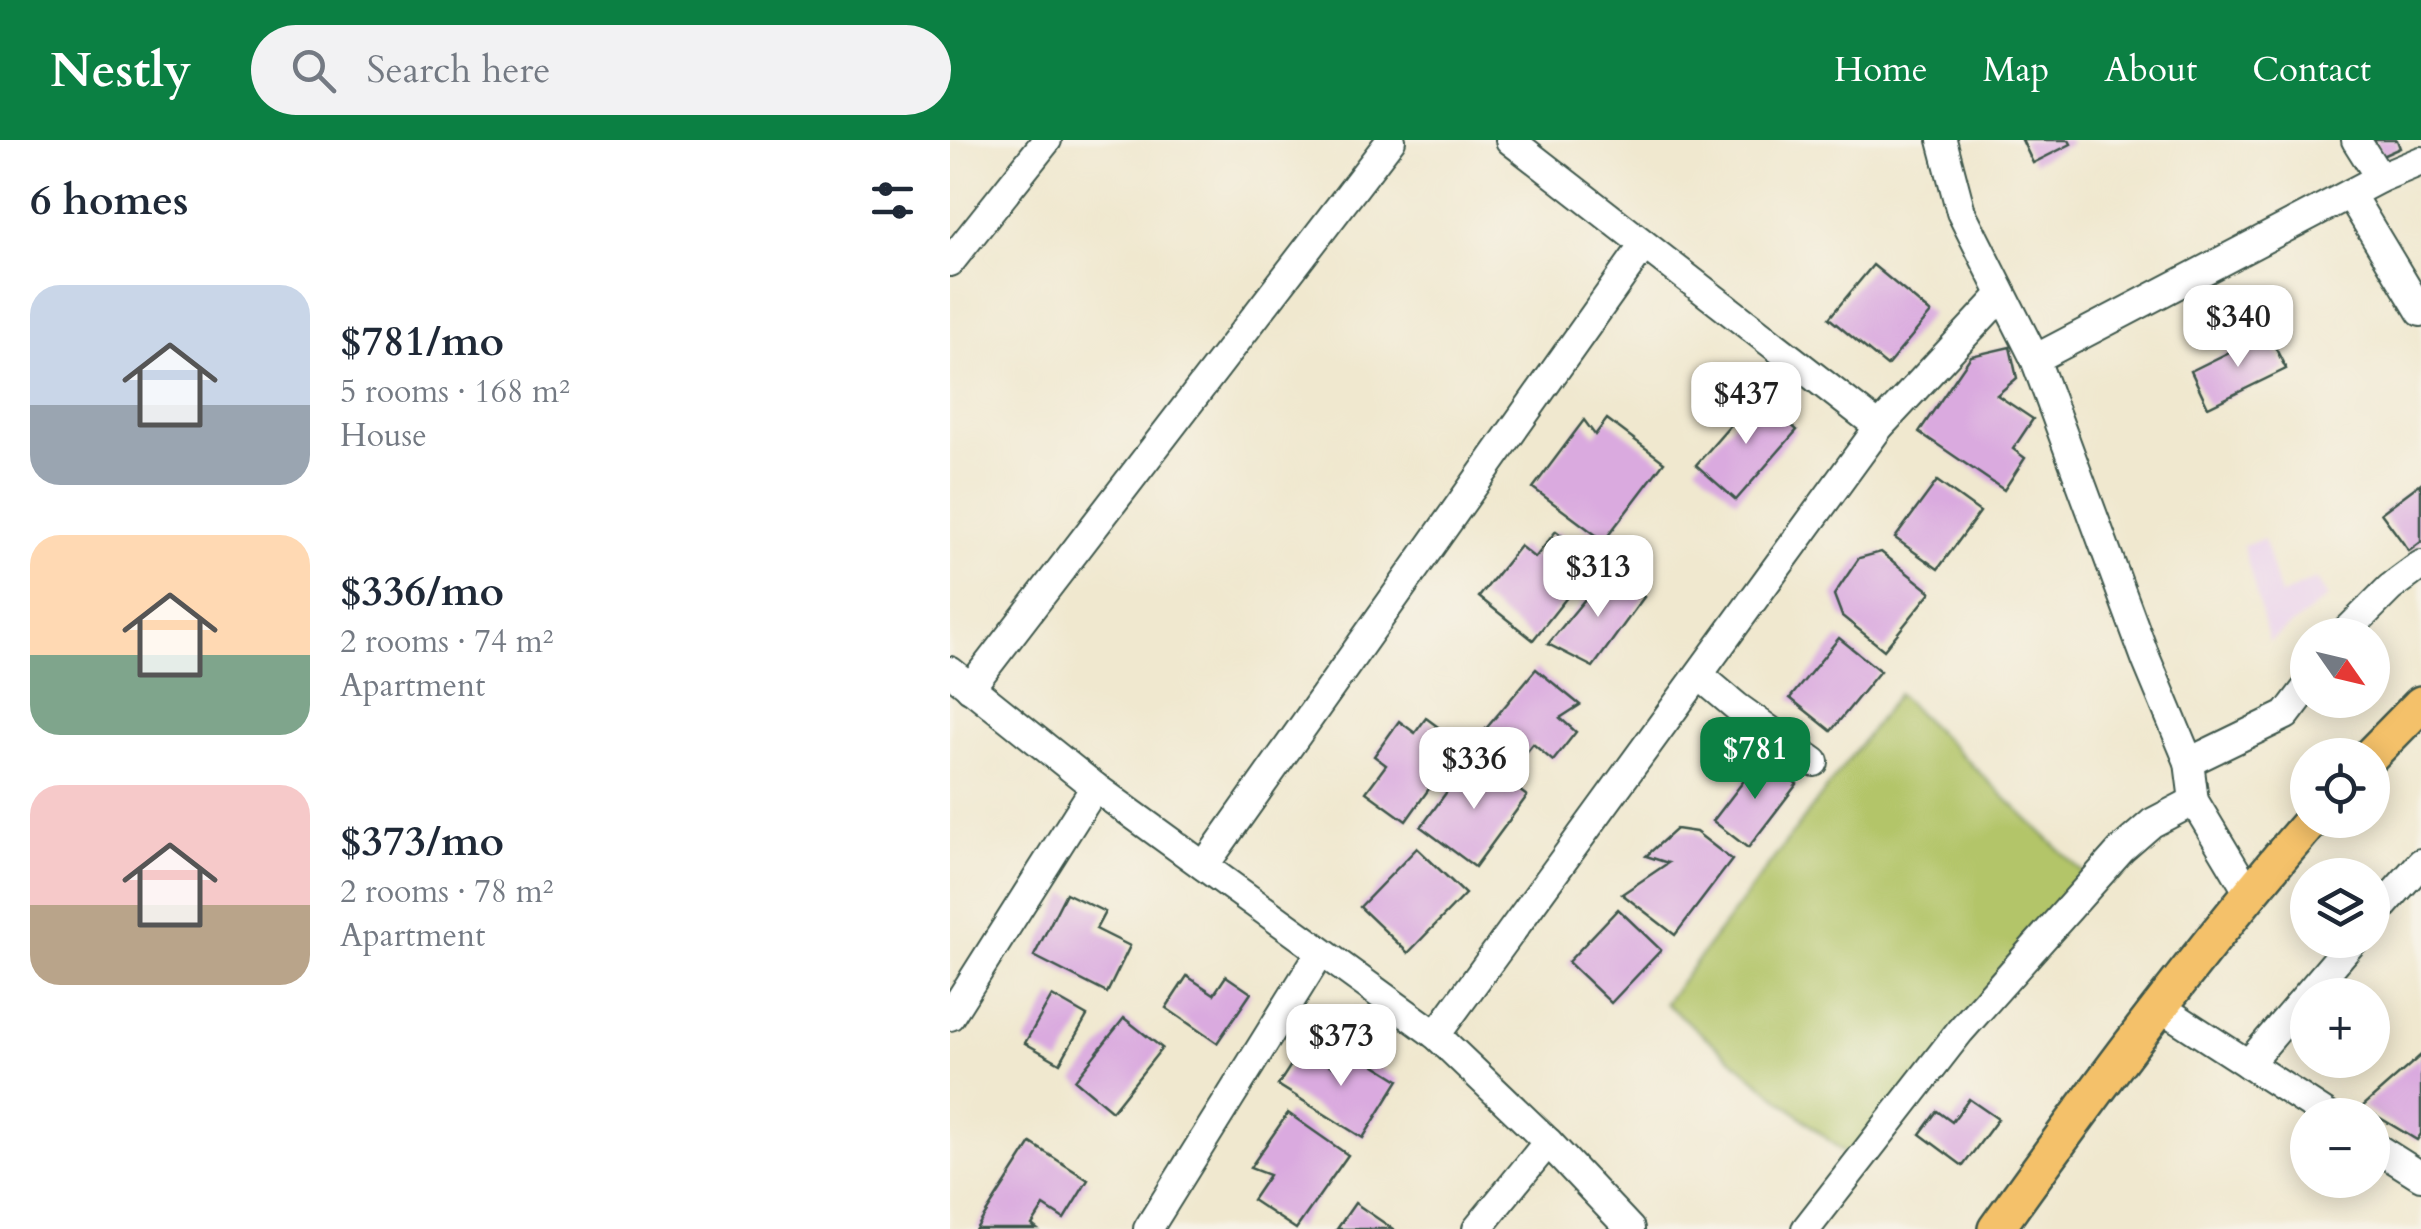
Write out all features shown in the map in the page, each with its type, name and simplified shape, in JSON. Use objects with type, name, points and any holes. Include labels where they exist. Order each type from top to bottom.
[{"type":"main road","points":[[2388,738],[2421,704]]},
{"type":"main road","points":[[1996,1229],[2160,1008],[2296,838]]},
{"type":"street","points":[[950,262],[1047,140]]},
{"type":"street","points":[[1391,140],[960,680],[1095,787],[1436,1036],[1548,1142],[1630,1229]]},
{"type":"street","points":[[1510,140],[1879,427]]},
{"type":"street","points":[[1942,140],[1961,212],[2035,358],[2146,659],[2189,762],[2194,802],[2249,893]]},
{"type":"street","points":[[2356,140],[2380,178]]},
{"type":"street","points":[[2035,358],[2380,178],[2421,162]]},
{"type":"street","points":[[2350,194],[2418,303]]},
{"type":"street","points":[[1204,866],[1644,245]]},
{"type":"street","points":[[1436,1036],[1879,427],[2001,296]]},
{"type":"street","points":[[2360,618],[2421,565]]},
{"type":"street","points":[[1699,675],[1737,708],[1814,762]]},
{"type":"street","points":[[2189,762],[2290,710]]},
{"type":"street","points":[[950,1016],[1095,787]]},
{"type":"street","points":[[1806,1229],[1960,1031],[2121,850],[2152,823],[2194,802]]},
{"type":"street","points":[[2390,898],[2421,863]]},
{"type":"street","points":[[1148,1229],[1320,953]]},
{"type":"street","points":[[2248,1064],[2339,958]]},
{"type":"street","points":[[2160,1008],[2301,1098]]},
{"type":"street","points":[[1477,1229],[1548,1142]]},
{"type":"street","points":[[2390,1156],[2421,1176]]},
{"type":"shaded area","points":[[2264,539],[2280,596],[2315,579],[2328,597],[2300,618],[2290,618],[2290,626],[2269,642],[2243,545]]},
{"type":"green space","points":[[1898,694],[2093,882],[1856,1163],[1665,1003]]},
{"type":"building","points":[[2022,140],[2069,140],[2071,144],[2033,163]]},
{"type":"building","points":[[2374,140],[2397,140],[2400,148],[2382,156]]},
{"type":"building","points":[[1873,265],[1931,313],[1887,366],[1829,318]]},
{"type":"building","points":[[2268,333],[2286,369],[2208,407],[2191,371]]},
{"type":"building","points":[[2010,347],[2017,378],[1997,395],[2033,419],[2013,449],[2025,458],[2004,490],[1919,432],[1971,356]]},
{"type":"building","points":[[1757,395],[1797,430],[1736,500],[1696,465]]},
{"type":"building","points":[[1607,419],[1664,462],[1604,541],[1533,488],[1584,420],[1595,435]]},
{"type":"building","points":[[1937,481],[1980,512],[1938,569],[1895,538]]},
{"type":"building","points":[[2421,483],[2421,542],[2409,551],[2381,513]]},
{"type":"building","points":[[1556,531],[1595,562],[1533,640],[1479,597],[1520,546],[1535,558]]},
{"type":"building","points":[[1881,552],[1931,592],[1884,650],[1842,616],[1834,595],[1859,558]]},
{"type":"building","points":[[1609,570],[1644,597],[1593,667],[1548,644]]},
{"type":"building","points":[[1839,638],[1880,671],[1831,731],[1790,698]]},
{"type":"building","points":[[1536,669],[1580,705],[1560,718],[1576,732],[1553,761],[1533,744],[1520,760],[1484,731]]},
{"type":"building","points":[[1426,718],[1461,744],[1406,821],[1366,792],[1386,765],[1374,756],[1399,721],[1415,733]]},
{"type":"building","points":[[1473,756],[1527,796],[1475,867],[1421,827]]},
{"type":"building","points":[[1762,757],[1797,784],[1748,848],[1713,821]]},
{"type":"building","points":[[1676,829],[1696,832],[1732,860],[1675,935],[1622,894],[1668,863],[1646,856]]},
{"type":"building","points":[[1417,848],[1465,894],[1408,953],[1360,907]]},
{"type":"building","points":[[1066,893],[1105,912],[1096,929],[1130,946],[1107,993],[1034,956]]},
{"type":"building","points":[[1618,909],[1661,950],[1611,1003],[1568,962]]},
{"type":"building","points":[[1187,976],[1214,994],[1226,976],[1251,993],[1217,1043],[1166,1008]]},
{"type":"building","points":[[1052,996],[1087,1016],[1060,1063],[1025,1043]]},
{"type":"building","points":[[1124,1018],[1162,1048],[1112,1111],[1075,1080]]},
{"type":"building","points":[[1302,1048],[1338,1070],[1351,1050],[1399,1080],[1363,1138],[1278,1085]]},
{"type":"building","points":[[2421,1055],[2421,1134],[2417,1140],[2390,1124],[2390,1098],[2372,1098]]},
{"type":"building","points":[[1969,1099],[1998,1119],[1963,1166],[1920,1134],[1937,1111],[1952,1122]]},
{"type":"building","points":[[1288,1113],[1348,1155],[1296,1229],[1252,1200],[1269,1175],[1250,1168]]},
{"type":"building","points":[[1031,1143],[1088,1180],[1064,1219],[1044,1206],[1032,1225],[1037,1229],[976,1229]]},
{"type":"building","points":[[1355,1203],[1393,1229],[1337,1229]]}]
